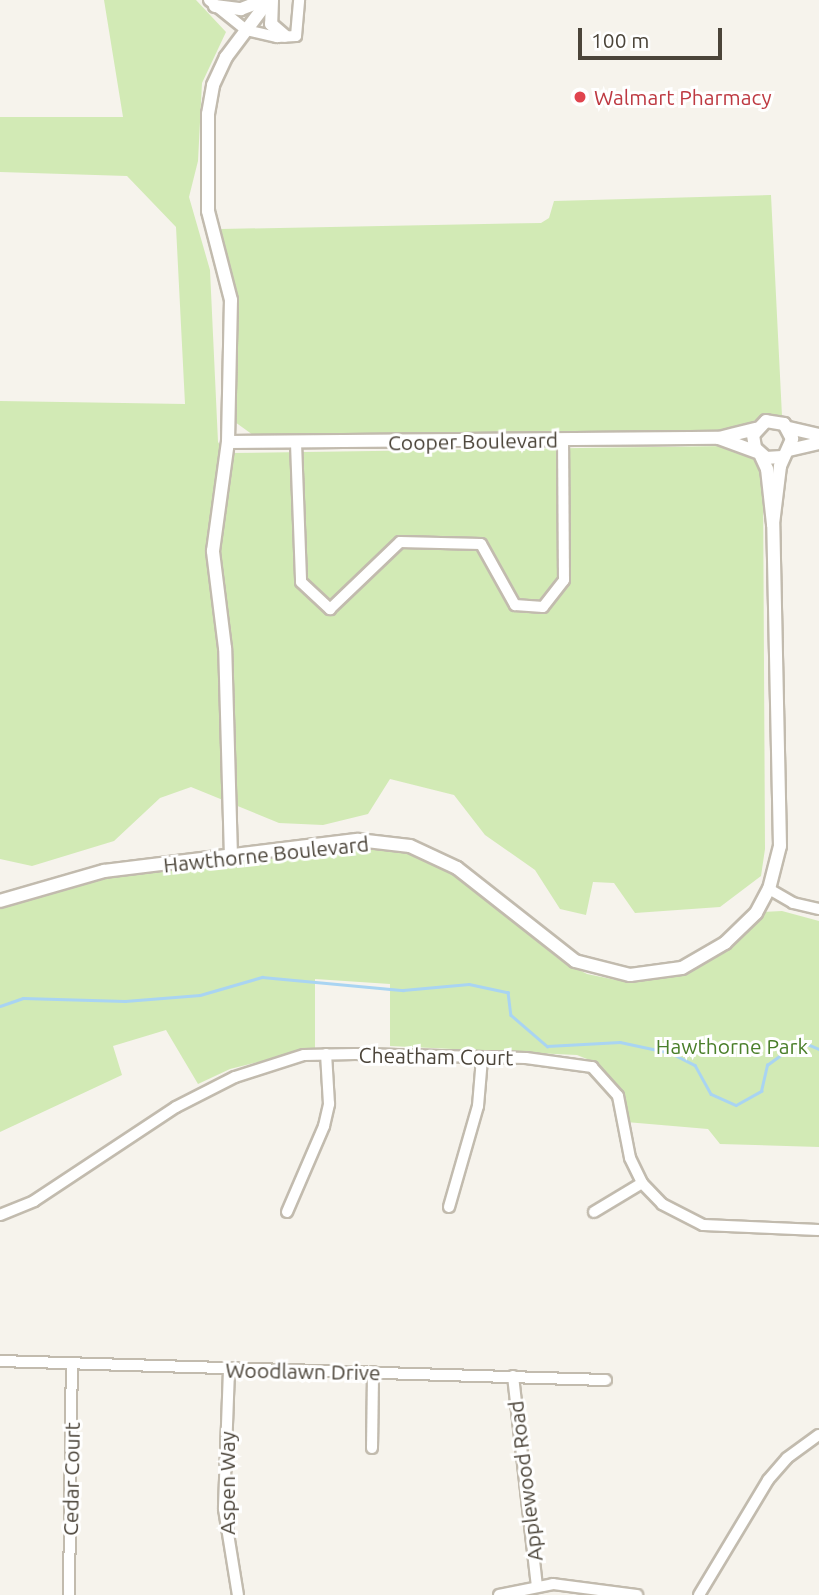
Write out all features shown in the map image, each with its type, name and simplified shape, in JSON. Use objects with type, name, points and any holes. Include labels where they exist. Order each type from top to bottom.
[{"type":"street","points":[[212,3],[241,9],[269,0]]},
{"type":"street","points":[[231,857],[225,648],[213,551],[228,442],[231,300],[208,211],[208,114],[213,85],[246,30],[269,0]]},
{"type":"street","points":[[269,0],[271,24],[285,36]]},
{"type":"street","points":[[212,3],[246,30],[259,36],[296,36],[299,0]]},
{"type":"street","points":[[819,435],[789,428],[772,420],[756,429],[753,442],[760,454],[786,453],[819,443]]},
{"type":"street","points":[[786,453],[789,428]]},
{"type":"street","name":"Cooper Boulevard","points":[[228,442],[719,438],[756,429]]},
{"type":"street","name":"Cooper Boulevard","points":[[719,438],[760,454]]},
{"type":"street","points":[[296,443],[301,582],[330,609],[400,542],[481,544],[515,605],[543,607],[564,580],[563,440]]},
{"type":"street","name":"Hawthorne Boulevard","points":[[773,524],[786,453]]},
{"type":"street","name":"Hawthorne Boulevard","points":[[0,901],[104,871],[358,840],[410,846],[457,868],[575,961],[630,975],[682,968],[725,943],[756,913],[769,889],[780,846],[773,524],[767,469],[760,454]]},
{"type":"street","points":[[769,889],[793,903],[819,909]]},
{"type":"street","points":[[287,1212],[324,1126],[329,1104],[326,1054]]},
{"type":"street","name":"Cheatham Court","points":[[0,1215],[50,1191],[198,1094],[258,1067],[326,1054],[482,1058],[592,1067],[618,1096],[630,1158],[642,1182],[662,1204],[703,1225],[819,1230]]},
{"type":"street","points":[[449,1207],[478,1106],[482,1058]]},
{"type":"street","points":[[594,1212],[642,1182]]},
{"type":"street","name":"Woodlawn Drive","points":[[0,1361],[606,1380]]},
{"type":"street","name":"Cedar Court","points":[[69,1595],[72,1363]]},
{"type":"street","name":"Aspen Way","points":[[229,1370],[225,1509],[237,1595]]},
{"type":"street","points":[[372,1448],[373,1372]]},
{"type":"street","name":"Applewood Road","points":[[513,1376],[537,1586]]},
{"type":"street","points":[[699,1595],[768,1480],[787,1458],[819,1435]]},
{"type":"street","points":[[499,1595],[537,1586],[637,1595]]},
{"type":"green space","points":[[104,0],[196,0],[226,32],[202,83],[198,161],[189,197],[210,270],[218,442],[223,449],[231,453],[728,446],[751,453],[758,461],[763,480],[765,849],[761,876],[720,907],[635,913],[614,883],[593,882],[586,915],[560,909],[535,870],[485,835],[454,795],[390,779],[368,814],[323,825],[279,823],[191,787],[160,798],[114,841],[32,866],[0,859],[0,401],[185,404],[176,227],[127,176],[0,172],[0,117],[123,117]]},
{"type":"green space","points":[[771,195],[782,416],[764,415],[743,427],[721,430],[253,435],[235,422],[233,281],[221,229],[541,223],[549,218],[554,201]]},
{"type":"green space","name":"Hawthorne Park","points":[[377,844],[397,846],[443,865],[560,960],[587,974],[616,980],[672,976],[700,965],[745,934],[761,912],[782,911],[819,921],[819,1147],[720,1144],[708,1129],[626,1122],[616,1086],[592,1061],[577,1055],[390,1046],[390,984],[315,979],[315,1048],[230,1069],[198,1084],[166,1030],[113,1046],[122,1075],[0,1132],[0,902],[119,871]]},
{"type":"waterway","points":[[0,1006],[23,998],[125,1001],[200,995],[262,977],[403,990],[469,984],[508,992],[511,1015],[547,1046],[620,1042],[671,1053],[695,1065],[711,1094],[736,1105],[761,1091],[767,1065],[800,1041],[819,1049]]},
{"type":"place","name":"Walmart Pharmacy","points":[[580,97]]}]
